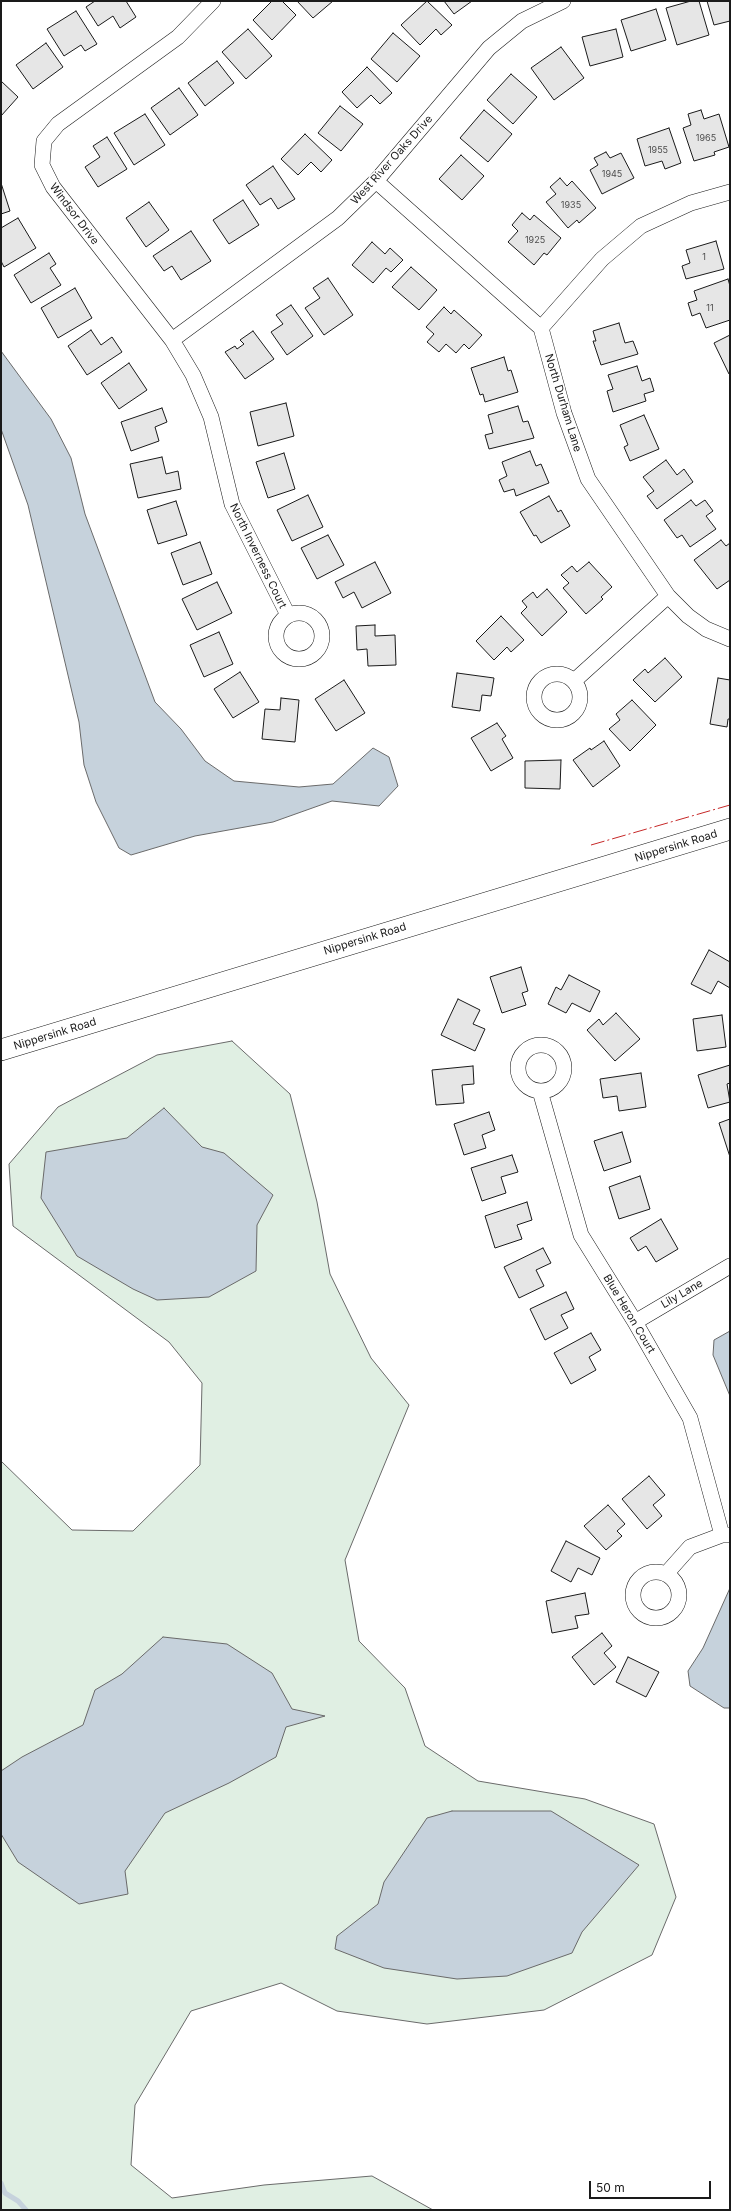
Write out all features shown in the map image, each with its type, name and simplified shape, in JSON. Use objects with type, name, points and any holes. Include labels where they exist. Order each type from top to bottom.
[{"type":"street","name":"Windsor Drive","points":[[172,340],[53,187],[42,165],[44,141],[58,124],[178,37],[213,1]]},
{"type":"street","name":"West River Oaks Drive","points":[[172,340],[338,218],[376,181],[489,48],[522,21],[563,1]]},
{"type":"street","points":[[376,181],[541,328],[602,259],[641,226],[691,203],[730,192]]},
{"type":"street","name":"North Durham Lane","points":[[541,328],[564,413],[588,479],[668,596],[688,616],[706,629],[730,639]]},
{"type":"street","name":"North Inverness Court","points":[[172,340],[193,375],[211,417],[232,504],[288,615]]},
{"type":"street","points":[[574,681],[668,596]]},
{"type":"street","name":"Nippersink Road","points":[[1,1050],[730,830]]},
{"type":"street","name":"Blue Heron Court","points":[[540,1091],[581,1235],[635,1322],[690,1418],[726,1535]]},
{"type":"street","name":"Lily Lane","points":[[635,1322],[730,1266]]},
{"type":"street","points":[[666,1574],[690,1547],[726,1535]]},
{"type":"green space","points":[[232,1041],[290,1094],[317,1202],[330,1274],[371,1358],[409,1405],[345,1560],[359,1641],[405,1688],[425,1746],[478,1781],[585,1799],[654,1824],[676,1897],[652,1955],[544,2010],[427,2024],[337,2011],[281,1983],[191,2011],[135,2105],[131,2165],[172,2198],[264,2185],[372,2176],[433,2210],[1,2210],[1,1461],[72,1530],[133,1531],[200,1465],[202,1383],[169,1342],[13,1226],[9,1164],[58,1107],[157,1055]]},
{"type":"shaded area","points":[[1,351],[51,419],[71,458],[85,514],[155,702],[181,729],[205,761],[234,781],[299,787],[333,784],[373,748],[389,757],[398,786],[379,806],[332,801],[273,822],[195,836],[131,855],[119,848],[96,802],[84,765],[79,722],[28,505],[1,429]]},
{"type":"shaded area","points":[[164,1108],[202,1147],[224,1153],[273,1195],[257,1225],[256,1271],[209,1297],[157,1300],[133,1289],[77,1256],[41,1198],[46,1152],[127,1138]]},
{"type":"shaded area","points":[[730,1331],[730,1396],[713,1355],[714,1340]]},
{"type":"shaded area","points":[[730,1588],[730,1708],[724,1708],[690,1686],[688,1671],[703,1648]]},
{"type":"shaded area","points":[[163,1637],[227,1644],[272,1673],[292,1709],[325,1716],[286,1727],[276,1757],[229,1783],[165,1813],[125,1871],[128,1894],[79,1904],[18,1862],[1,1834],[1,1771],[22,1757],[83,1725],[95,1690],[122,1674]]},
{"type":"shaded area","points":[[452,1811],[551,1811],[639,1865],[582,1932],[572,1953],[507,1976],[457,1979],[384,1968],[335,1949],[337,1936],[378,1904],[384,1882],[427,1818]]},
{"type":"building","points":[[95,1],[126,1],[136,17],[120,28],[113,16],[98,26],[86,7]]},
{"type":"building","points":[[272,1],[282,1],[296,15],[272,40],[253,20]]},
{"type":"building","points":[[297,1],[333,1],[313,18]]},
{"type":"building","points":[[427,1],[452,25],[441,35],[436,29],[420,45],[401,25]]},
{"type":"building","points":[[444,1],[472,1],[454,14]]},
{"type":"building","points":[[691,1],[699,1],[709,35],[677,45],[666,8]]},
{"type":"building","points":[[707,1],[730,1],[730,21],[714,25]]},
{"type":"building","points":[[656,9],[666,40],[631,51],[621,20]]},
{"type":"building","points":[[76,11],[97,44],[85,51],[81,45],[64,56],[47,29]]},
{"type":"building","points":[[248,29],[272,56],[246,79],[222,52]]},
{"type":"building","points":[[616,29],[623,57],[590,66],[582,37]]},
{"type":"building","points":[[393,33],[420,56],[397,82],[371,59]]},
{"type":"building","points":[[46,43],[63,67],[33,89],[16,65]]},
{"type":"building","points":[[561,47],[584,78],[554,100],[531,68]]},
{"type":"building","points":[[217,61],[234,83],[205,106],[188,83]]},
{"type":"building","points":[[367,67],[392,93],[380,104],[371,95],[357,108],[342,92]]},
{"type":"building","points":[[511,74],[537,97],[513,124],[487,100]]},
{"type":"building","points":[[1,81],[18,97],[1,116]]},
{"type":"building","points":[[179,88],[198,115],[170,135],[151,108]]},
{"type":"building","points":[[340,106],[363,124],[341,151],[318,133]]},
{"type":"building","points":[[484,110],[512,134],[488,162],[460,138]]},
{"type":"building","points":[[701,110],[704,119],[719,114],[729,147],[714,152],[715,155],[694,161],[683,128],[691,125],[688,114]]},
{"type":"building","points":[[145,114],[165,145],[134,165],[114,133]]},
{"type":"building","points":[[669,128],[681,163],[665,169],[662,161],[645,166],[637,139]]},
{"type":"building","points":[[305,134],[332,160],[321,172],[311,162],[298,175],[281,159]]},
{"type":"building","points":[[107,137],[127,169],[98,187],[85,167],[100,157],[93,146]]},
{"type":"building","points":[[606,152],[610,158],[621,153],[634,178],[602,194],[590,170],[598,165],[594,158]]},
{"type":"building","points":[[461,155],[484,176],[462,200],[439,179]]},
{"type":"building","points":[[273,166],[295,199],[278,209],[271,198],[260,205],[246,185]]},
{"type":"building","points":[[560,178],[567,186],[572,181],[596,208],[579,223],[577,220],[568,228],[546,202],[556,194],[550,187]]},
{"type":"building","points":[[1,183],[10,211],[1,214]]},
{"type":"building","points":[[243,200],[259,225],[229,244],[213,220]]},
{"type":"building","points":[[149,202],[169,230],[146,247],[126,218]]},
{"type":"building","points":[[522,213],[530,220],[534,215],[561,238],[547,255],[544,253],[534,265],[508,242],[518,231],[512,225]]},
{"type":"building","points":[[18,218],[36,248],[4,267],[1,261],[1,228]]},
{"type":"building","points":[[191,231],[211,261],[181,280],[172,266],[164,271],[153,256]]},
{"type":"building","points":[[716,241],[724,269],[686,279],[682,266],[690,263],[686,250]]},
{"type":"building","points":[[372,242],[385,254],[390,248],[403,260],[391,272],[386,268],[373,283],[352,265]]},
{"type":"building","points":[[49,253],[56,264],[50,268],[61,285],[31,303],[14,275]]},
{"type":"building","points":[[411,267],[437,290],[419,310],[392,287]]},
{"type":"building","points":[[328,278],[353,315],[324,335],[305,308],[320,298],[313,288]]},
{"type":"building","points":[[728,279],[730,286],[730,320],[706,328],[700,313],[692,316],[688,303],[697,300],[694,291]]},
{"type":"building","points":[[75,288],[92,318],[58,338],[41,308]]},
{"type":"building","points":[[291,305],[313,336],[287,355],[271,332],[283,324],[276,315]]},
{"type":"building","points":[[444,307],[451,314],[454,310],[482,335],[469,349],[464,344],[456,353],[446,344],[439,352],[427,342],[434,334],[426,327]]},
{"type":"building","points":[[619,323],[625,343],[633,341],[638,354],[601,365],[593,341],[596,341],[593,331]]},
{"type":"building","points":[[91,330],[101,345],[112,337],[122,352],[87,375],[68,346]]},
{"type":"building","points":[[253,331],[274,359],[245,379],[225,352],[235,346],[237,349],[244,344],[240,340]]},
{"type":"building","points":[[730,335],[730,373],[729,374],[714,343]]},
{"type":"building","points":[[504,357],[508,371],[511,370],[518,392],[485,402],[483,394],[480,395],[471,368]]},
{"type":"building","points":[[129,363],[147,390],[119,409],[101,383]]},
{"type":"building","points":[[637,366],[642,381],[650,378],[654,391],[644,394],[646,401],[613,412],[607,391],[613,389],[608,375]]},
{"type":"building","points":[[286,403],[294,436],[258,446],[250,412]]},
{"type":"building","points":[[518,406],[523,422],[528,421],[534,438],[489,449],[485,435],[493,433],[488,415]]},
{"type":"building","points":[[162,408],[167,422],[155,427],[159,441],[131,451],[121,422]]},
{"type":"building","points":[[644,415],[659,449],[630,461],[624,447],[628,445],[620,425]]},
{"type":"building","points":[[530,451],[536,466],[541,464],[549,483],[516,496],[514,489],[504,492],[499,480],[507,476],[502,462]]},
{"type":"building","points":[[284,453],[295,489],[268,498],[256,462]]},
{"type":"building","points":[[162,457],[166,474],[178,471],[181,489],[138,498],[130,464]]},
{"type":"building","points":[[666,460],[677,475],[684,469],[693,482],[657,509],[647,496],[654,491],[643,477]]},
{"type":"building","points":[[308,495],[323,527],[292,541],[277,510]]},
{"type":"building","points":[[549,496],[558,512],[561,510],[570,526],[541,543],[536,535],[534,536],[520,512]]},
{"type":"building","points":[[691,500],[696,506],[705,500],[713,511],[706,516],[716,529],[690,547],[682,535],[677,538],[664,520]]},
{"type":"building","points":[[176,501],[187,535],[158,544],[147,510]]},
{"type":"building","points":[[328,535],[344,565],[317,579],[301,548]]},
{"type":"building","points":[[721,540],[726,546],[730,543],[730,580],[717,589],[694,560]]},
{"type":"building","points":[[200,542],[212,574],[183,585],[171,553]]},
{"type":"building","points":[[375,562],[391,593],[362,608],[354,592],[343,598],[335,582]]},
{"type":"building","points":[[589,562],[612,587],[601,597],[603,599],[586,614],[563,588],[569,583],[561,575],[572,566],[577,572]]},
{"type":"building","points":[[217,582],[232,613],[197,630],[182,599]]},
{"type":"building","points":[[547,589],[567,612],[542,636],[521,613],[527,607],[522,601],[533,592],[537,598]]},
{"type":"building","points":[[501,616],[524,640],[511,652],[507,647],[494,660],[476,641]]},
{"type":"building","points":[[375,625],[375,636],[395,635],[396,665],[368,666],[367,649],[357,650],[356,626]]},
{"type":"building","points":[[219,632],[233,664],[204,677],[190,645]]},
{"type":"building","points":[[665,658],[682,677],[655,702],[633,680],[645,669],[648,673]]},
{"type":"building","points":[[240,672],[259,702],[233,718],[214,689]]},
{"type":"building","points":[[457,673],[494,678],[491,696],[482,695],[480,711],[452,707]]},
{"type":"building","points":[[718,678],[730,680],[730,719],[728,719],[727,727],[710,724]]},
{"type":"building","points":[[344,680],[365,713],[336,731],[315,699]]},
{"type":"building","points":[[281,698],[299,700],[295,742],[262,739],[265,709],[280,710]]},
{"type":"building","points":[[632,700],[656,725],[630,751],[609,729],[620,720],[616,714]]},
{"type":"building","points":[[497,723],[506,736],[502,739],[513,758],[491,771],[471,738]]},
{"type":"building","points":[[604,741],[620,766],[593,787],[573,760],[590,748],[591,750]]},
{"type":"building","points":[[561,760],[560,789],[525,788],[525,761]]},
{"type":"building","points":[[709,950],[730,962],[730,988],[718,981],[711,994],[691,984]]},
{"type":"building","points":[[521,967],[528,991],[522,993],[526,1005],[502,1013],[490,977]]},
{"type":"building","points":[[569,975],[600,991],[590,1012],[572,1003],[566,1013],[548,1004],[556,987],[561,990]]},
{"type":"building","points":[[458,999],[480,1010],[473,1024],[485,1029],[475,1051],[441,1035]]},
{"type":"building","points":[[616,1013],[640,1039],[615,1061],[587,1030],[599,1019],[603,1025]]},
{"type":"building","points":[[722,1015],[726,1047],[697,1051],[693,1019]]},
{"type":"building","points":[[730,1065],[730,1083],[727,1084],[730,1102],[708,1108],[698,1075]]},
{"type":"building","points":[[473,1066],[474,1084],[462,1085],[464,1103],[436,1105],[432,1070]]},
{"type":"building","points":[[641,1073],[646,1107],[619,1111],[617,1096],[603,1098],[600,1079]]},
{"type":"building","points":[[489,1112],[495,1130],[482,1135],[486,1148],[464,1155],[454,1124]]},
{"type":"building","points":[[730,1119],[730,1157],[719,1123]]},
{"type":"building","points":[[622,1132],[631,1162],[604,1171],[594,1141]]},
{"type":"building","points":[[512,1155],[518,1172],[501,1177],[506,1193],[482,1201],[471,1168]]},
{"type":"building","points":[[640,1176],[650,1209],[619,1219],[609,1187]]},
{"type":"building","points":[[527,1202],[532,1220],[517,1225],[522,1239],[495,1248],[485,1216]]},
{"type":"building","points":[[661,1219],[678,1249],[656,1262],[646,1246],[638,1251],[630,1238]]},
{"type":"building","points":[[543,1248],[551,1263],[536,1270],[544,1286],[519,1298],[504,1267]]},
{"type":"building","points":[[566,1292],[574,1309],[561,1315],[568,1328],[545,1340],[530,1309]]},
{"type":"building","points":[[591,1333],[601,1350],[589,1357],[596,1370],[571,1384],[554,1353]]},
{"type":"building","points":[[649,1476],[665,1495],[653,1505],[662,1516],[647,1529],[622,1499]]},
{"type":"building","points":[[608,1505],[625,1524],[617,1531],[622,1536],[606,1550],[584,1526]]},
{"type":"building","points":[[566,1541],[600,1558],[592,1575],[578,1568],[571,1582],[551,1571]]},
{"type":"building","points":[[585,1593],[589,1614],[575,1616],[578,1628],[552,1633],[546,1601]]},
{"type":"building","points":[[602,1633],[612,1646],[604,1653],[616,1667],[594,1685],[572,1657]]},
{"type":"building","points":[[628,1657],[659,1672],[646,1697],[616,1682]]},
{"type":"waterway","points":[[1,2183],[5,2193],[18,2201],[26,2210]]},
{"type":"power","points":[[591,845],[730,805]]}]
